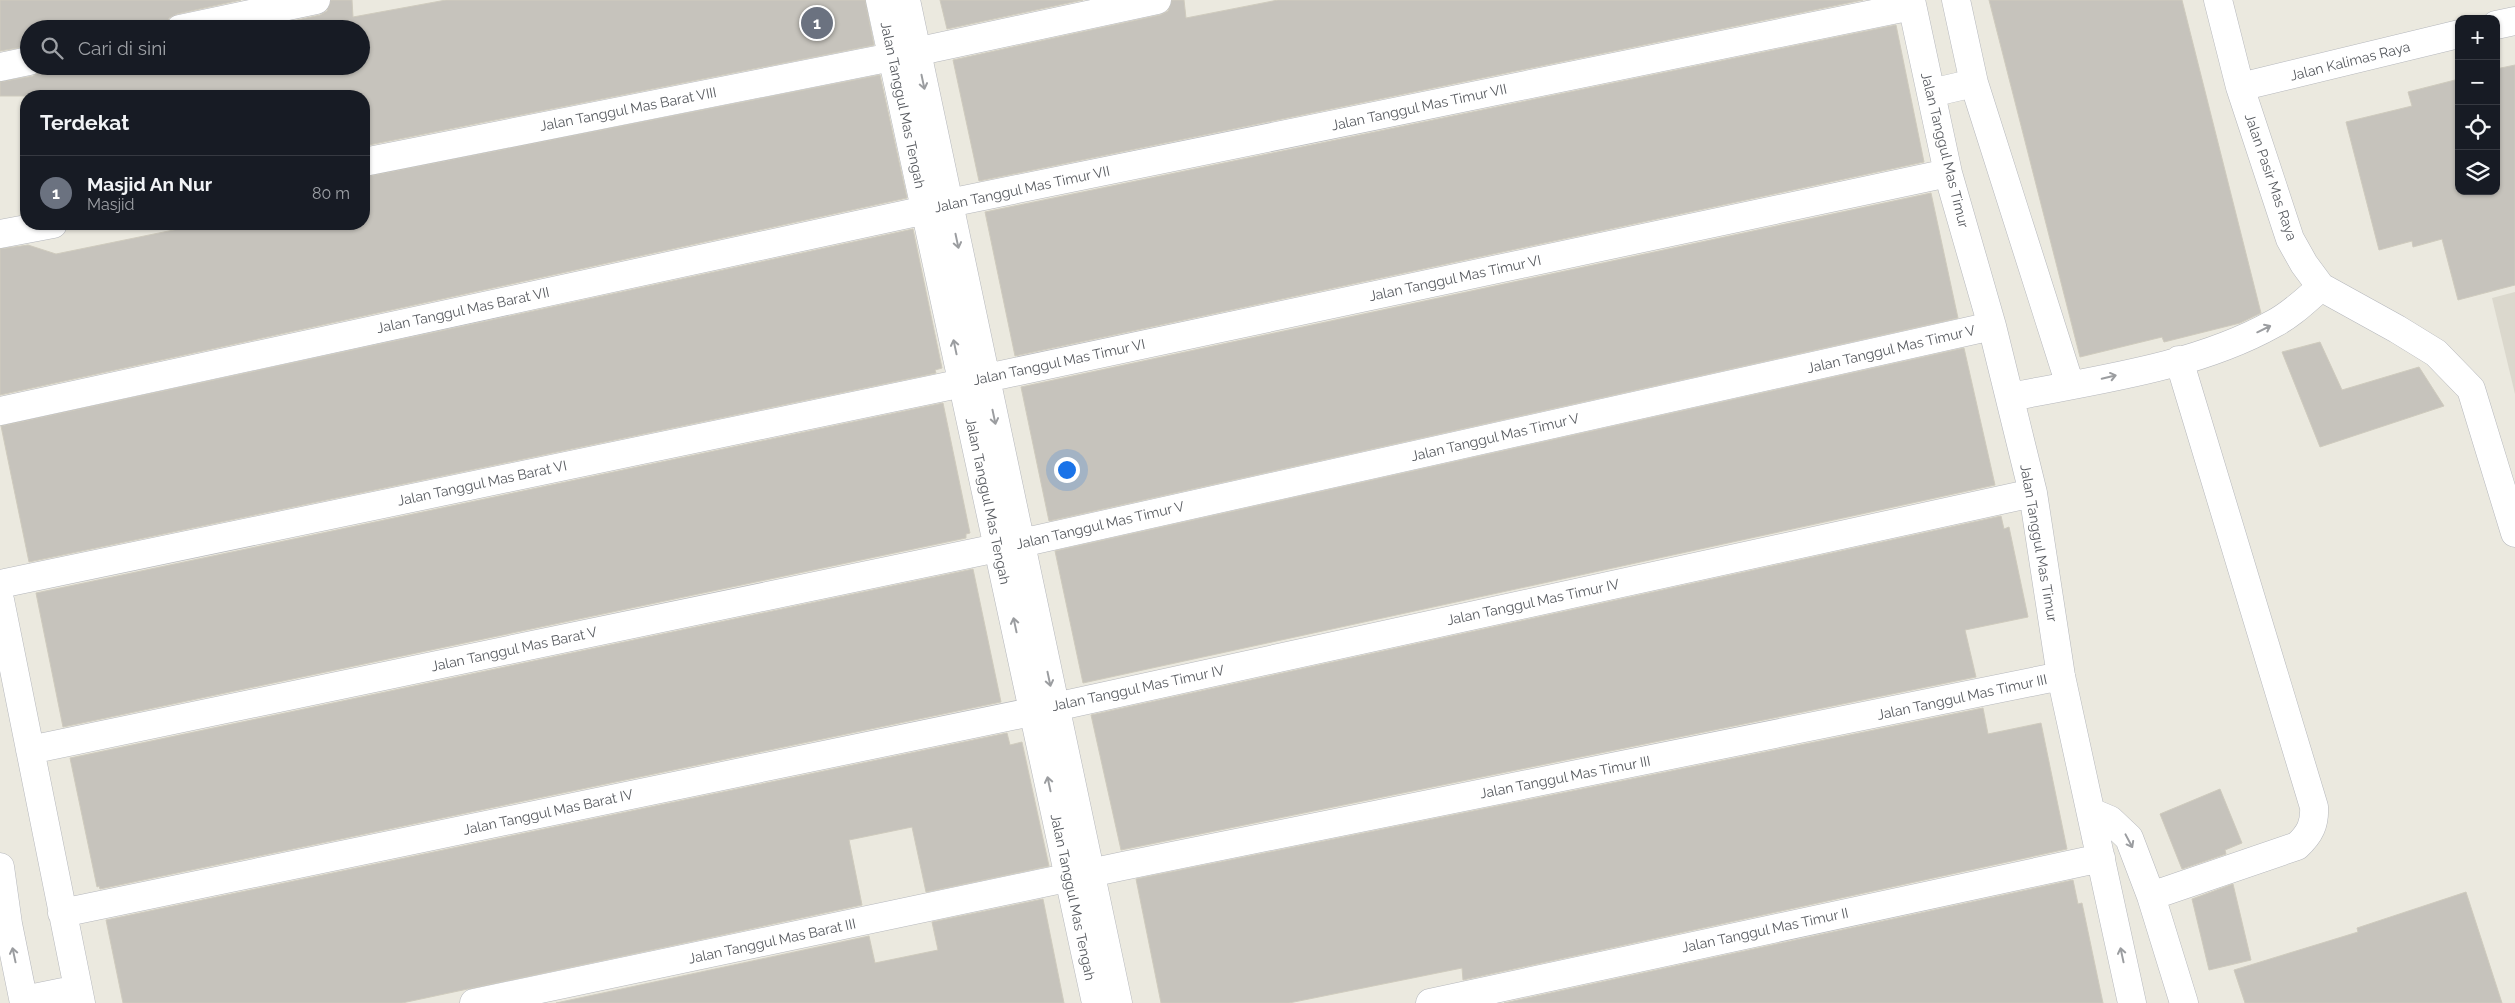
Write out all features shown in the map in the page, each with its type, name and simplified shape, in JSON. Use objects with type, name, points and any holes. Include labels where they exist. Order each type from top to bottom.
[{"type":"street","points":[[222,20],[316,0]]},
{"type":"street","name":"Jalan Tanggul Mas Tengah","points":[[880,0],[904,54],[1080,876],[1118,1003]]},
{"type":"street","name":"Jalan Tanggul Mas Tengah","points":[[904,54],[906,0]]},
{"type":"street","name":"Jalan Tanggul Mas Barat VIII","points":[[370,161],[904,54],[1157,0]]},
{"type":"street","points":[[1956,0],[1974,83],[2070,385]]},
{"type":"street","name":"Jalan Pasir Mas Raya","points":[[2218,0],[2240,87],[2290,239],[2304,264],[2321,287],[2397,328],[2436,353],[2471,389],[2515,533]]},
{"type":"street","name":"Jalan Tanggul Mas Timur","points":[[1911,3],[1948,173],[1992,326],[2033,493],[2061,676],[2132,1003]]},
{"type":"street","name":"Jalan Tanggul Mas Timur VII","points":[[938,206],[1911,3]]},
{"type":"street","points":[[2500,24],[2515,21]]},
{"type":"street","name":"Jalan Kalimas Raya","points":[[2240,87],[2455,35]]},
{"type":"street","points":[[0,67],[20,63]]},
{"type":"street","points":[[1931,93],[1974,83]]},
{"type":"street","name":"Jalan Tanggul Mas Timur VI","points":[[975,380],[1948,173]]},
{"type":"street","name":"Jalan Tanggul Mas Barat VII","points":[[0,412],[938,206]]},
{"type":"street","points":[[0,234],[21,230]]},
{"type":"street","points":[[2010,397],[2179,360],[2234,344],[2290,314],[2321,287]]},
{"type":"street","name":"Jalan Tanggul Mas Timur V","points":[[1010,545],[1992,326]]},
{"type":"street","points":[[2150,896],[2297,846],[2308,836],[2314,820],[2314,807],[2179,360]]},
{"type":"street","name":"Jalan Tanggul Mas Barat VI","points":[[0,584],[975,380]]},
{"type":"street","name":"Jalan Tanggul Mas Timur IV","points":[[1044,709],[2033,493]]},
{"type":"street","name":"Jalan Tanggul Mas Barat V","points":[[30,750],[1010,545]]},
{"type":"street","points":[[0,600],[79,996],[24,1002],[8,924],[0,867]]},
{"type":"street","name":"Jalan Tanggul Mas Timur III","points":[[1080,876],[2061,676]]},
{"type":"street","name":"Jalan Tanggul Mas Barat IV","points":[[62,913],[1044,709]]},
{"type":"street","points":[[2091,812],[2110,820],[2129,838],[2150,896],[2184,1003]]},
{"type":"street","name":"Jalan Tanggul Mas Timur II","points":[[1430,1003],[2101,858]]},
{"type":"street","name":"Jalan Tanggul Mas Tengah","points":[[1080,876],[1096,1003]]},
{"type":"street","name":"Jalan Tanggul Mas Barat III","points":[[474,1003],[1080,876]]},
{"type":"shaded area","points":[[2515,292],[2515,394],[2492,298]]},
{"type":"building","points":[[0,0],[241,0],[177,14],[168,20],[20,20],[20,48],[0,51]]},
{"type":"building","points":[[331,0],[352,0],[353,17],[446,0],[865,0],[874,45],[370,145],[370,90],[20,90],[20,96],[0,96],[0,82],[35,75],[370,75],[370,20],[297,20],[320,15],[327,11]]},
{"type":"building","points":[[940,0],[1083,0],[947,29]]},
{"type":"building","points":[[1172,0],[1184,0],[1186,18],[1278,0],[1863,0],[979,181],[953,60],[1160,15],[1168,11]]},
{"type":"building","points":[[1989,0],[2182,0],[2261,313],[2240,323],[2164,342],[2162,337],[2080,357]]},
{"type":"building","points":[[1896,25],[1924,162],[1015,356],[985,212]]},
{"type":"building","points":[[2515,65],[2515,285],[2458,300],[2442,239],[2413,247],[2412,241],[2379,250],[2346,122],[2412,106],[2408,92],[2455,80],[2455,195],[2500,195],[2500,68]]},
{"type":"building","points":[[880,75],[907,198],[0,395],[0,249],[28,245],[56,254],[174,230],[370,230],[370,176]]},
{"type":"building","points":[[1931,193],[1958,318],[1049,521],[1021,387]]},
{"type":"building","points":[[913,229],[942,368],[935,370],[936,373],[29,562],[1,426]]},
{"type":"building","points":[[2320,342],[2342,390],[2419,367],[2444,406],[2320,447],[2282,352]]},
{"type":"building","points":[[1964,348],[1995,485],[1083,683],[1055,551]]},
{"type":"building","points":[[943,403],[970,533],[966,534],[966,538],[63,727],[36,593]]},
{"type":"building","points":[[2001,516],[2004,529],[2009,527],[2028,617],[1965,630],[1976,677],[1121,850],[1091,715]]},
{"type":"building","points":[[973,569],[1001,702],[100,889],[99,886],[97,887],[70,758]]},
{"type":"building","points":[[1983,708],[1988,734],[2041,723],[2067,849],[1463,980],[1462,968],[1289,1003],[1161,1003],[1136,879]]},
{"type":"building","points":[[1007,733],[1010,745],[1022,742],[1049,866],[926,892],[912,827],[849,840],[862,905],[402,1003],[123,1003],[106,920]]},
{"type":"building","points":[[2220,789],[2242,843],[2225,850],[2226,854],[2182,869],[2160,814]]},
{"type":"building","points":[[2073,880],[2078,904],[2082,903],[2103,1003],[1504,1003]]},
{"type":"building","points":[[2233,884],[2251,960],[2209,970],[2192,899]]},
{"type":"building","points":[[2466,892],[2502,1003],[2245,1003],[2234,970],[2358,932],[2357,928]]},
{"type":"building","points":[[1043,899],[1064,1003],[556,1003],[869,936],[875,963],[938,950],[932,922]]},
{"type":"place","name":"Masjid An Nur","points":[[817,23]]}]
